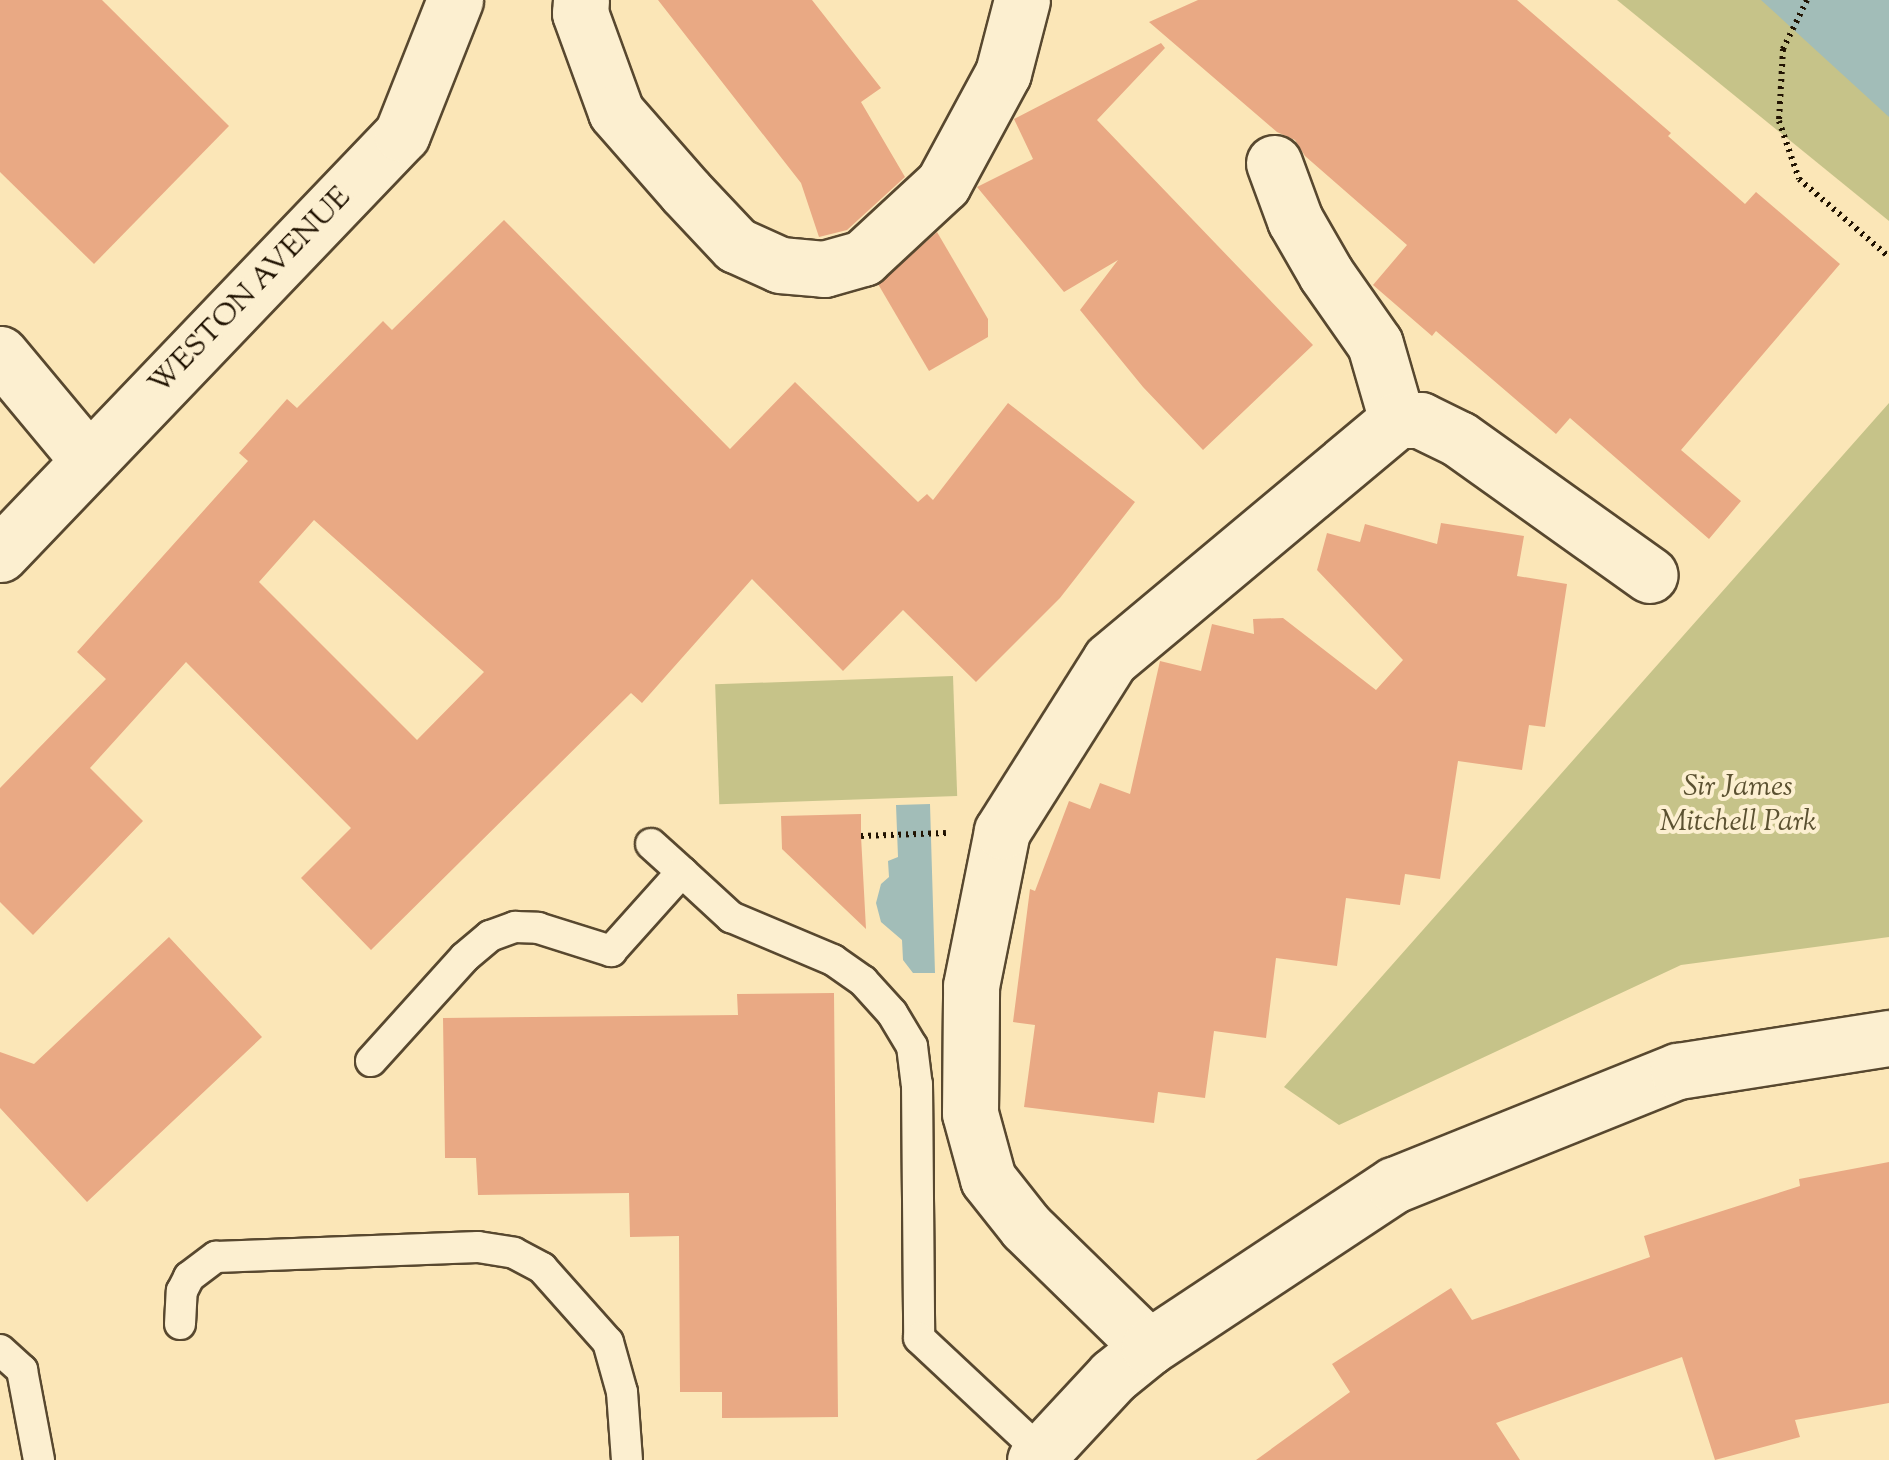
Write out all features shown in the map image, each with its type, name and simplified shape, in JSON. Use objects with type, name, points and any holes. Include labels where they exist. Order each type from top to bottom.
[{"type":"street","name":"WESTON AVENUE","points":[[0,554],[402,134],[455,0]]},
{"type":"street","points":[[581,0],[580,13],[616,112],[686,192],[736,245],[780,265],[824,269],[863,258],[942,184],[1003,73],[1022,0]]},
{"type":"street","points":[[1274,163],[1303,234],[1375,344],[1397,420]]},
{"type":"street","points":[[0,354],[88,461]]},
{"type":"street","points":[[1149,1347],[1026,1227],[988,1179],[970,1113],[971,986],[1002,832],[1110,660],[1397,420],[1420,420],[1459,439],[1650,575]]},
{"type":"street","points":[[1039,1456],[1113,1376],[1149,1347],[1394,1186],[1678,1070],[1889,1038]]},
{"type":"lane","points":[[651,844],[731,917],[833,960],[863,981],[892,1013],[912,1046],[917,1084],[920,1338],[1039,1456]]},
{"type":"lane","points":[[371,1061],[464,957],[490,936],[515,927],[538,928],[611,951],[682,872]]},
{"type":"lane","points":[[180,1324],[182,1290],[189,1277],[216,1257],[329,1264],[478,1247],[514,1253],[542,1268],[608,1342],[622,1392],[626,1460]]},
{"type":"lane","points":[[0,1350],[22,1370],[39,1460]]},
{"type":"path","points":[[1807,0],[1783,49],[1779,120],[1799,180],[1889,257]]},
{"type":"path","points":[[862,836],[940,834]]},
{"type":"green space","points":[[1617,0],[1889,0],[1889,221]]},
{"type":"green space","name":"Sir James Mitchell Park","points":[[1889,403],[1889,937],[1681,965],[1339,1125],[1284,1087]]},
{"type":"green space","points":[[953,676],[957,796],[719,804],[715,684]]},
{"type":"water","points":[[1761,0],[1889,0],[1889,117]]},
{"type":"water","points":[[930,804],[935,973],[913,973],[903,960],[902,940],[881,922],[876,903],[881,884],[889,877],[888,861],[898,857],[896,805]]},
{"type":"building","points":[[0,0],[102,0],[229,126],[94,264],[0,172]]},
{"type":"building","points":[[658,0],[812,0],[881,88],[861,102],[905,177],[847,230],[819,237],[801,183]]},
{"type":"building","points":[[1198,0],[1517,0],[1671,133],[1668,136],[1745,204],[1756,192],[1840,264],[1681,450],[1741,501],[1709,539],[1570,418],[1556,434],[1436,331],[1432,336],[1373,285],[1407,245],[1305,156],[1295,140],[1277,132],[1149,22]]},
{"type":"building","points":[[1161,43],[1165,48],[1097,120],[1313,345],[1203,450],[1143,387],[1080,310],[1118,260],[1064,292],[977,187],[1033,159],[1014,119]]},
{"type":"building","points":[[504,220],[730,449],[795,382],[918,502],[927,494],[933,500],[1008,403],[1135,502],[1060,598],[976,682],[903,610],[843,671],[752,579],[642,703],[631,693],[371,950],[301,878],[351,828],[186,662],[90,768],[143,821],[33,935],[0,902],[0,788],[106,679],[77,652],[248,461],[239,453],[287,399],[297,408],[383,321],[392,330]],"holes":[[[314,520],[484,672],[417,740],[259,582]]]},
{"type":"building","points":[[937,232],[988,319],[988,337],[929,371],[878,284]]},
{"type":"building","points":[[1441,523],[1524,536],[1517,576],[1567,584],[1545,727],[1529,725],[1522,770],[1458,761],[1440,879],[1405,874],[1400,905],[1346,898],[1337,966],[1276,958],[1266,1038],[1214,1031],[1205,1098],[1158,1092],[1154,1123],[1024,1107],[1035,1025],[1013,1022],[1030,889],[1035,891],[1069,801],[1090,809],[1100,783],[1130,794],[1160,661],[1201,671],[1212,624],[1254,634],[1253,619],[1283,618],[1376,690],[1403,660],[1317,570],[1327,533],[1360,542],[1365,524],[1437,544]]},
{"type":"building","points":[[861,814],[866,929],[782,849],[781,816]]},
{"type":"building","points":[[169,937],[262,1037],[87,1202],[0,1108],[0,1052],[34,1064]]},
{"type":"building","points":[[834,993],[838,1417],[722,1418],[722,1392],[680,1392],[679,1236],[630,1237],[629,1193],[478,1195],[476,1158],[445,1158],[443,1018],[738,1015],[737,994]]},
{"type":"building","points":[[1889,1162],[1889,1403],[1795,1420],[1800,1437],[1715,1460],[1682,1357],[1496,1423],[1520,1460],[1256,1460],[1350,1392],[1332,1364],[1451,1288],[1472,1320],[1650,1257],[1644,1236],[1800,1186],[1799,1179]]}]
